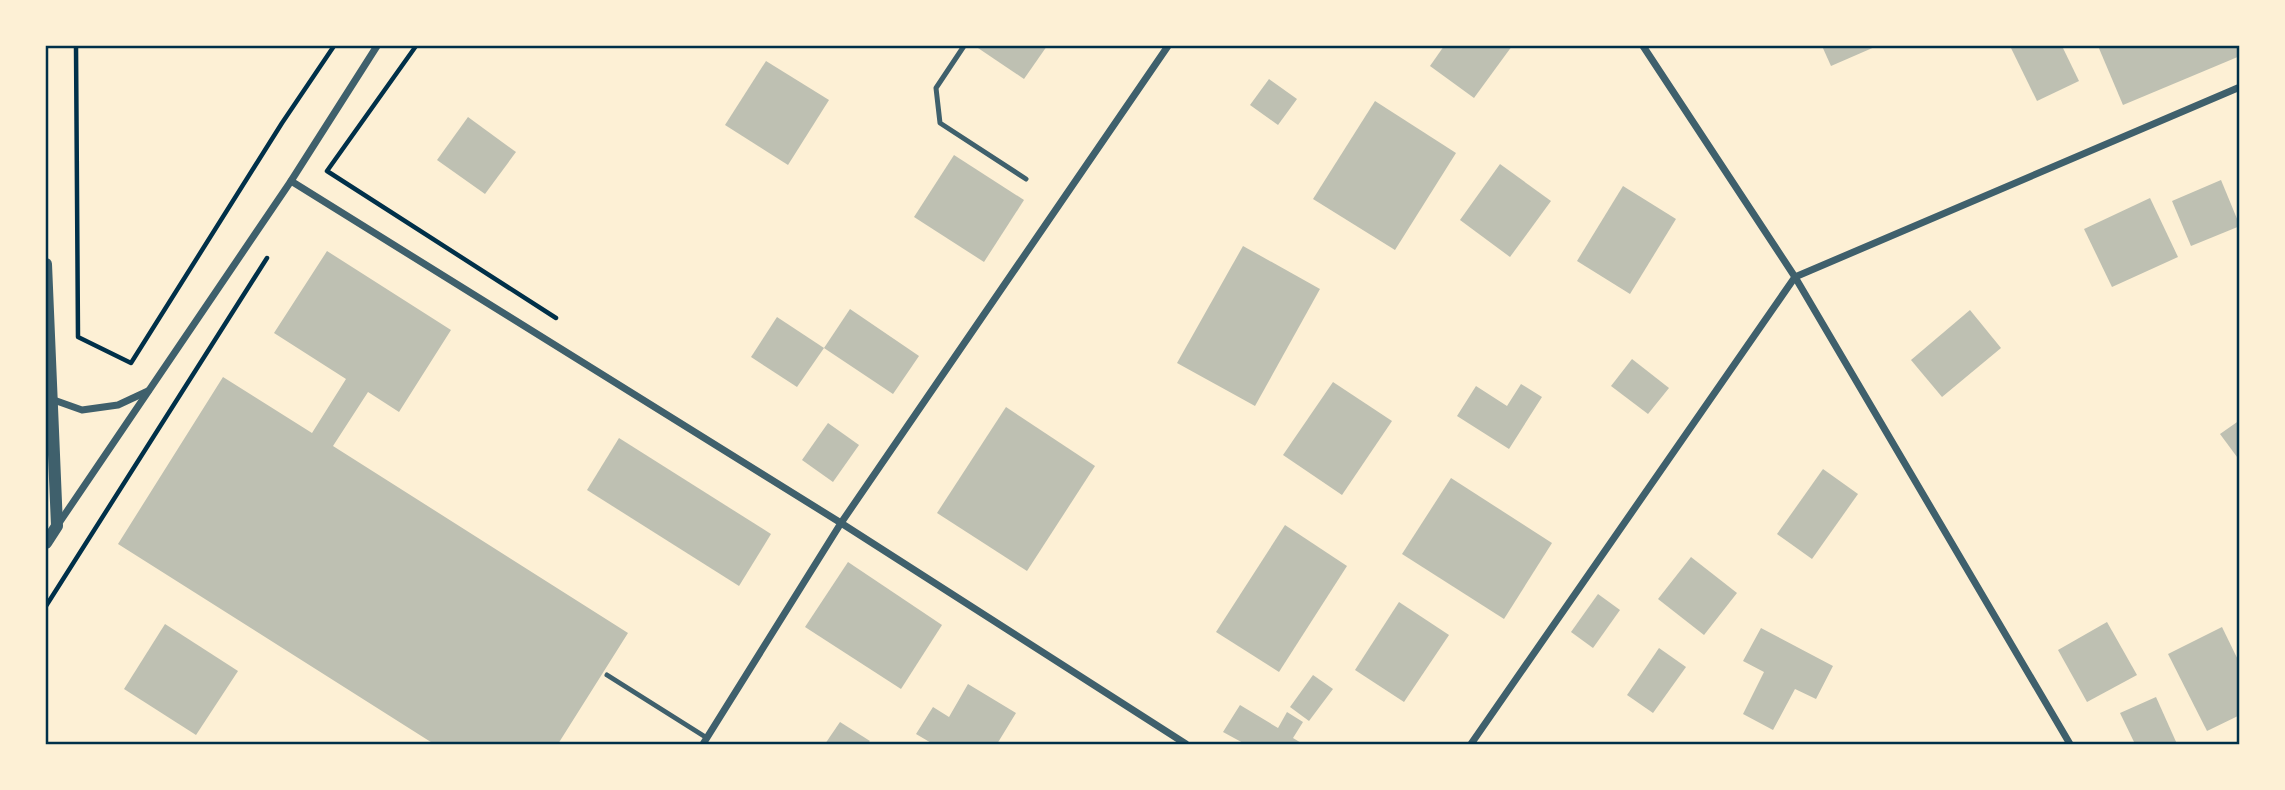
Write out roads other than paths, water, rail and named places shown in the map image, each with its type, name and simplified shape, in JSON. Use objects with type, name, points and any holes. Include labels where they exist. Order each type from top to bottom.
[{"type":"street","points":[[46,543],[291,181],[376,46]]},
{"type":"street","points":[[705,741],[841,523],[1168,46]]},
{"type":"street","points":[[1643,46],[1795,277],[2070,744]]},
{"type":"street","points":[[1471,744],[1795,277],[2239,87]]},
{"type":"street","points":[[291,181],[841,523],[1186,744]]},
{"type":"street","points":[[46,264],[57,526]]},
{"type":"street","points":[[51,399],[82,410],[118,405],[149,391]]},
{"type":"lane","points":[[964,46],[936,88],[940,123],[1026,179]]},
{"type":"lane","points":[[607,675],[705,741]]}]
